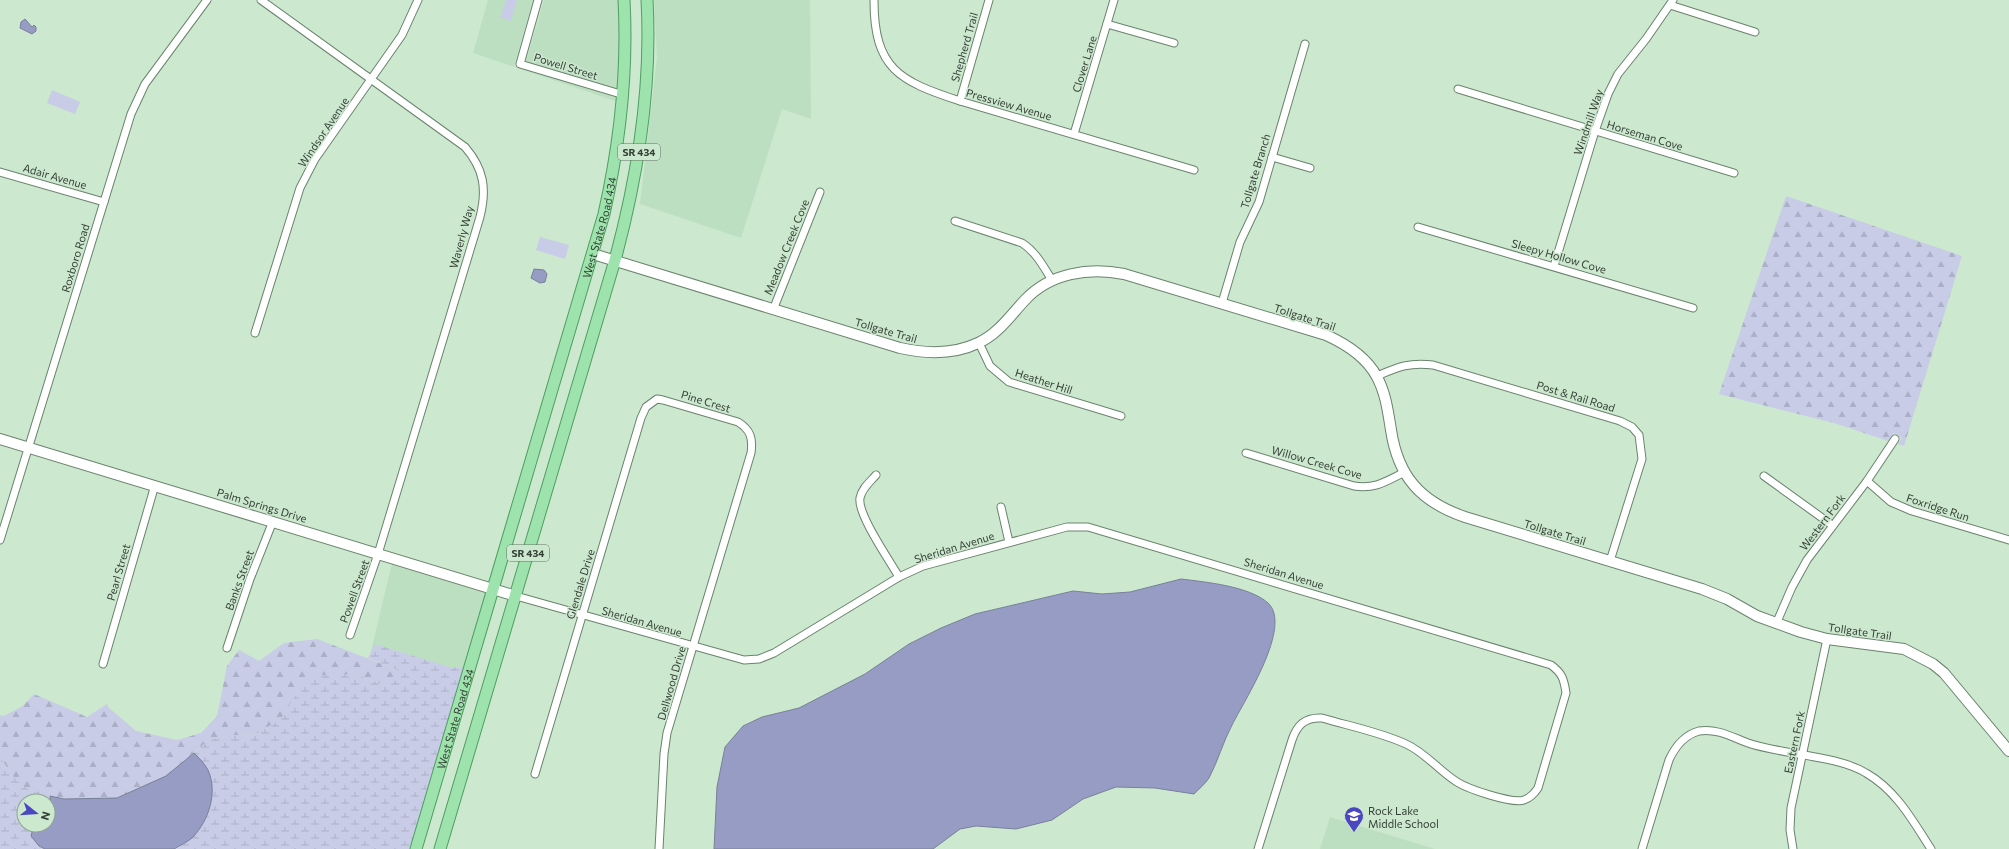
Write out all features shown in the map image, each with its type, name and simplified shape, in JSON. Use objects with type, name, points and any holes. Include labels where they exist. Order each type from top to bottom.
[{"type":"main road","name":"West State Road 434","points":[[416,849],[593,254],[614,170],[626,71],[624,0]]},
{"type":"main road","name":"SR 434","points":[[440,849],[516,596],[614,260],[634,179],[643,125],[647,71],[647,0]]},
{"type":"street","name":"Roxboro Road","points":[[0,540],[131,114],[145,84],[207,0]]},
{"type":"street","name":"Waverly Way","points":[[260,0],[465,147],[476,160],[482,175],[483,192],[480,218],[378,554]]},
{"type":"street","name":"Windsor Avenue","points":[[255,333],[300,188],[315,159],[402,35],[418,0]]},
{"type":"street","name":"Powell Street","points":[[538,0],[520,64],[624,95]]},
{"type":"street","name":"Pressview Avenue","points":[[874,0],[874,20],[877,38],[886,60],[894,70],[909,82],[925,90],[960,101],[1194,170]]},
{"type":"street","name":"Shepherd Trail","points":[[960,101],[990,0]]},
{"type":"street","name":"Clover Lane","points":[[1074,134],[1114,0]]},
{"type":"street","points":[[1671,3],[1755,32]]},
{"type":"street","name":"Windmill Way","points":[[1554,266],[1595,131],[1608,94],[1618,74],[1671,3]]},
{"type":"street","points":[[1107,24],[1174,43]]},
{"type":"street","name":"Tollgate Branch","points":[[1222,303],[1240,242],[1259,202],[1305,44]]},
{"type":"street","name":"Horseman Cove","points":[[1458,89],[1734,173]]},
{"type":"street","points":[[1272,157],[1310,168]]},
{"type":"street","name":"Adair Avenue","points":[[0,172],[104,202]]},
{"type":"street","name":"Meadow Creek Cove","points":[[773,310],[820,192]]},
{"type":"street","points":[[955,221],[1022,243],[1030,248],[1040,259],[1052,280]]},
{"type":"street","name":"Sleepy Hollow Cove","points":[[1418,227],[1694,308]]},
{"type":"street","name":"Tollgate Trail","points":[[593,254],[773,310],[912,351],[938,353],[965,348],[979,343],[1008,320],[1026,298],[1052,280],[1084,271],[1110,271],[1326,335],[1342,343],[1358,355],[1377,376],[1384,395],[1394,445],[1403,473],[1430,500],[1454,513],[1702,589],[1776,624],[1827,639],[1904,649],[1933,664],[1951,681],[2009,751]]},
{"type":"street","name":"Heather Hill","points":[[979,343],[990,366],[1008,382],[1121,416]]},
{"type":"street","name":"Post & Rail Road","points":[[1377,376],[1404,365],[1418,363],[1433,365],[1620,421],[1632,427],[1639,435],[1642,459],[1610,561]]},
{"type":"street","name":"Pine Crest","points":[[651,402],[657,399],[663,400],[738,422],[746,427],[750,435]]},
{"type":"street","name":"Glendale Drive","points":[[535,774],[641,418],[646,407],[651,402]]},
{"type":"street","name":"Dellwood Drive","points":[[660,849],[664,754],[667,733],[751,453],[750,435]]},
{"type":"street","name":"Palm Springs Drive","points":[[0,439],[516,596]]},
{"type":"street","name":"Western Fork","points":[[1776,624],[1792,587],[1807,560],[1832,525],[1867,481],[1896,439]]},
{"type":"street","name":"Willow Creek Cove","points":[[1246,453],[1354,486],[1367,488],[1381,484],[1403,473]]},
{"type":"street","points":[[876,475],[865,487],[860,497],[860,507],[899,577]]},
{"type":"street","points":[[1764,476],[1832,525]]},
{"type":"street","name":"Foxridge Run","points":[[1867,481],[1891,502],[1912,511],[2009,540]]},
{"type":"street","name":"Pearl Street","points":[[103,664],[155,485]]},
{"type":"street","points":[[1001,507],[1009,542]]},
{"type":"street","name":"Banks Street","points":[[228,648],[250,579],[273,521]]},
{"type":"street","name":"Sheridan Avenue","points":[[516,596],[693,647],[744,660],[759,659],[774,653],[899,577],[922,566],[1068,527],[1088,527],[1551,665],[1559,671],[1564,678],[1566,692],[1538,788],[1533,795],[1523,801],[1510,800],[1457,782],[1425,755],[1394,739],[1322,718],[1313,717],[1304,721],[1296,728],[1258,849]]},
{"type":"street","name":"Powell Street","points":[[350,635],[378,554]]},
{"type":"street","name":"Eastern Fork","points":[[1793,849],[1790,830],[1791,808],[1827,639]]},
{"type":"street","points":[[1642,849],[1669,760],[1674,750],[1690,735],[1711,730],[1749,743],[1846,765],[1866,773],[1883,785],[1901,804],[1931,849]]},
{"type":"shaded area","points":[[488,0],[533,0],[514,67],[473,53]]},
{"type":"shaded area","points":[[544,0],[619,0],[619,89],[526,61]]},
{"type":"shaded area","points":[[654,0],[810,0],[811,119],[782,109],[741,238],[640,204],[657,57]]},
{"type":"shaded area","points":[[25,19],[32,27],[34,25],[36,27],[36,31],[32,34],[20,28],[21,22]]},
{"type":"shaded area","points":[[518,68],[618,98],[618,102]]},
{"type":"shaded area","points":[[534,269],[544,270],[547,274],[545,282],[540,283],[531,278]]},
{"type":"shaded area","points":[[392,563],[487,593],[465,668],[449,667],[371,651]]},
{"type":"shaded area","points":[[1181,579],[1226,586],[1250,592],[1260,597],[1268,603],[1274,614],[1275,628],[1264,664],[1229,731],[1209,778],[1194,794],[1155,788],[1116,787],[1083,799],[1052,820],[1016,829],[976,826],[960,829],[933,849],[714,849],[717,787],[725,747],[743,726],[762,717],[799,708],[865,674],[909,644],[941,628],[975,614],[1073,591],[1102,594],[1130,592]]},
{"type":"shaded area","points":[[194,753],[207,768],[211,778],[212,787],[210,805],[204,822],[193,837],[174,849],[45,849],[39,846],[31,836],[32,833],[56,833],[56,797],[64,799],[117,798],[166,776]]},
{"type":"shaded area","name":"Rock Lake Middle School","points":[[1330,817],[1435,849],[1320,849]]},
{"type":"green space","points":[[506,0],[517,0],[511,21],[500,17]]},
{"type":"green space","points":[[52,90],[80,102],[75,114],[47,103]]},
{"type":"green space","points":[[1786,196],[1962,256],[1904,446],[1898,444],[1902,438],[1894,433],[1888,441],[1834,423],[1719,394]]},
{"type":"green space","points":[[540,237],[569,245],[565,259],[536,250]]},
{"type":"green space","points":[[317,639],[406,673],[388,686],[354,674],[298,691],[281,719],[256,734],[227,736],[209,740],[166,776],[117,798],[64,799],[56,798],[56,793],[32,793],[16,781],[0,757],[0,715],[4,716],[23,706],[34,694],[87,717],[107,704],[108,707],[136,731],[177,740],[201,733],[217,716],[227,666],[239,650],[259,661],[284,643]]},
{"type":"green space","points":[[375,644],[449,667],[465,668],[411,849],[174,849],[192,837],[207,769],[194,753],[209,740],[227,736],[256,734],[281,719],[298,691],[320,675],[354,674],[388,686],[405,673],[368,658]]},
{"type":"green space","points":[[0,757],[10,773],[20,784],[37,793],[16,793],[16,833],[32,833],[31,836],[39,846],[45,849],[0,849]]},
{"type":"place","name":"Rock Lake Middle School","points":[[1354,833]]}]
